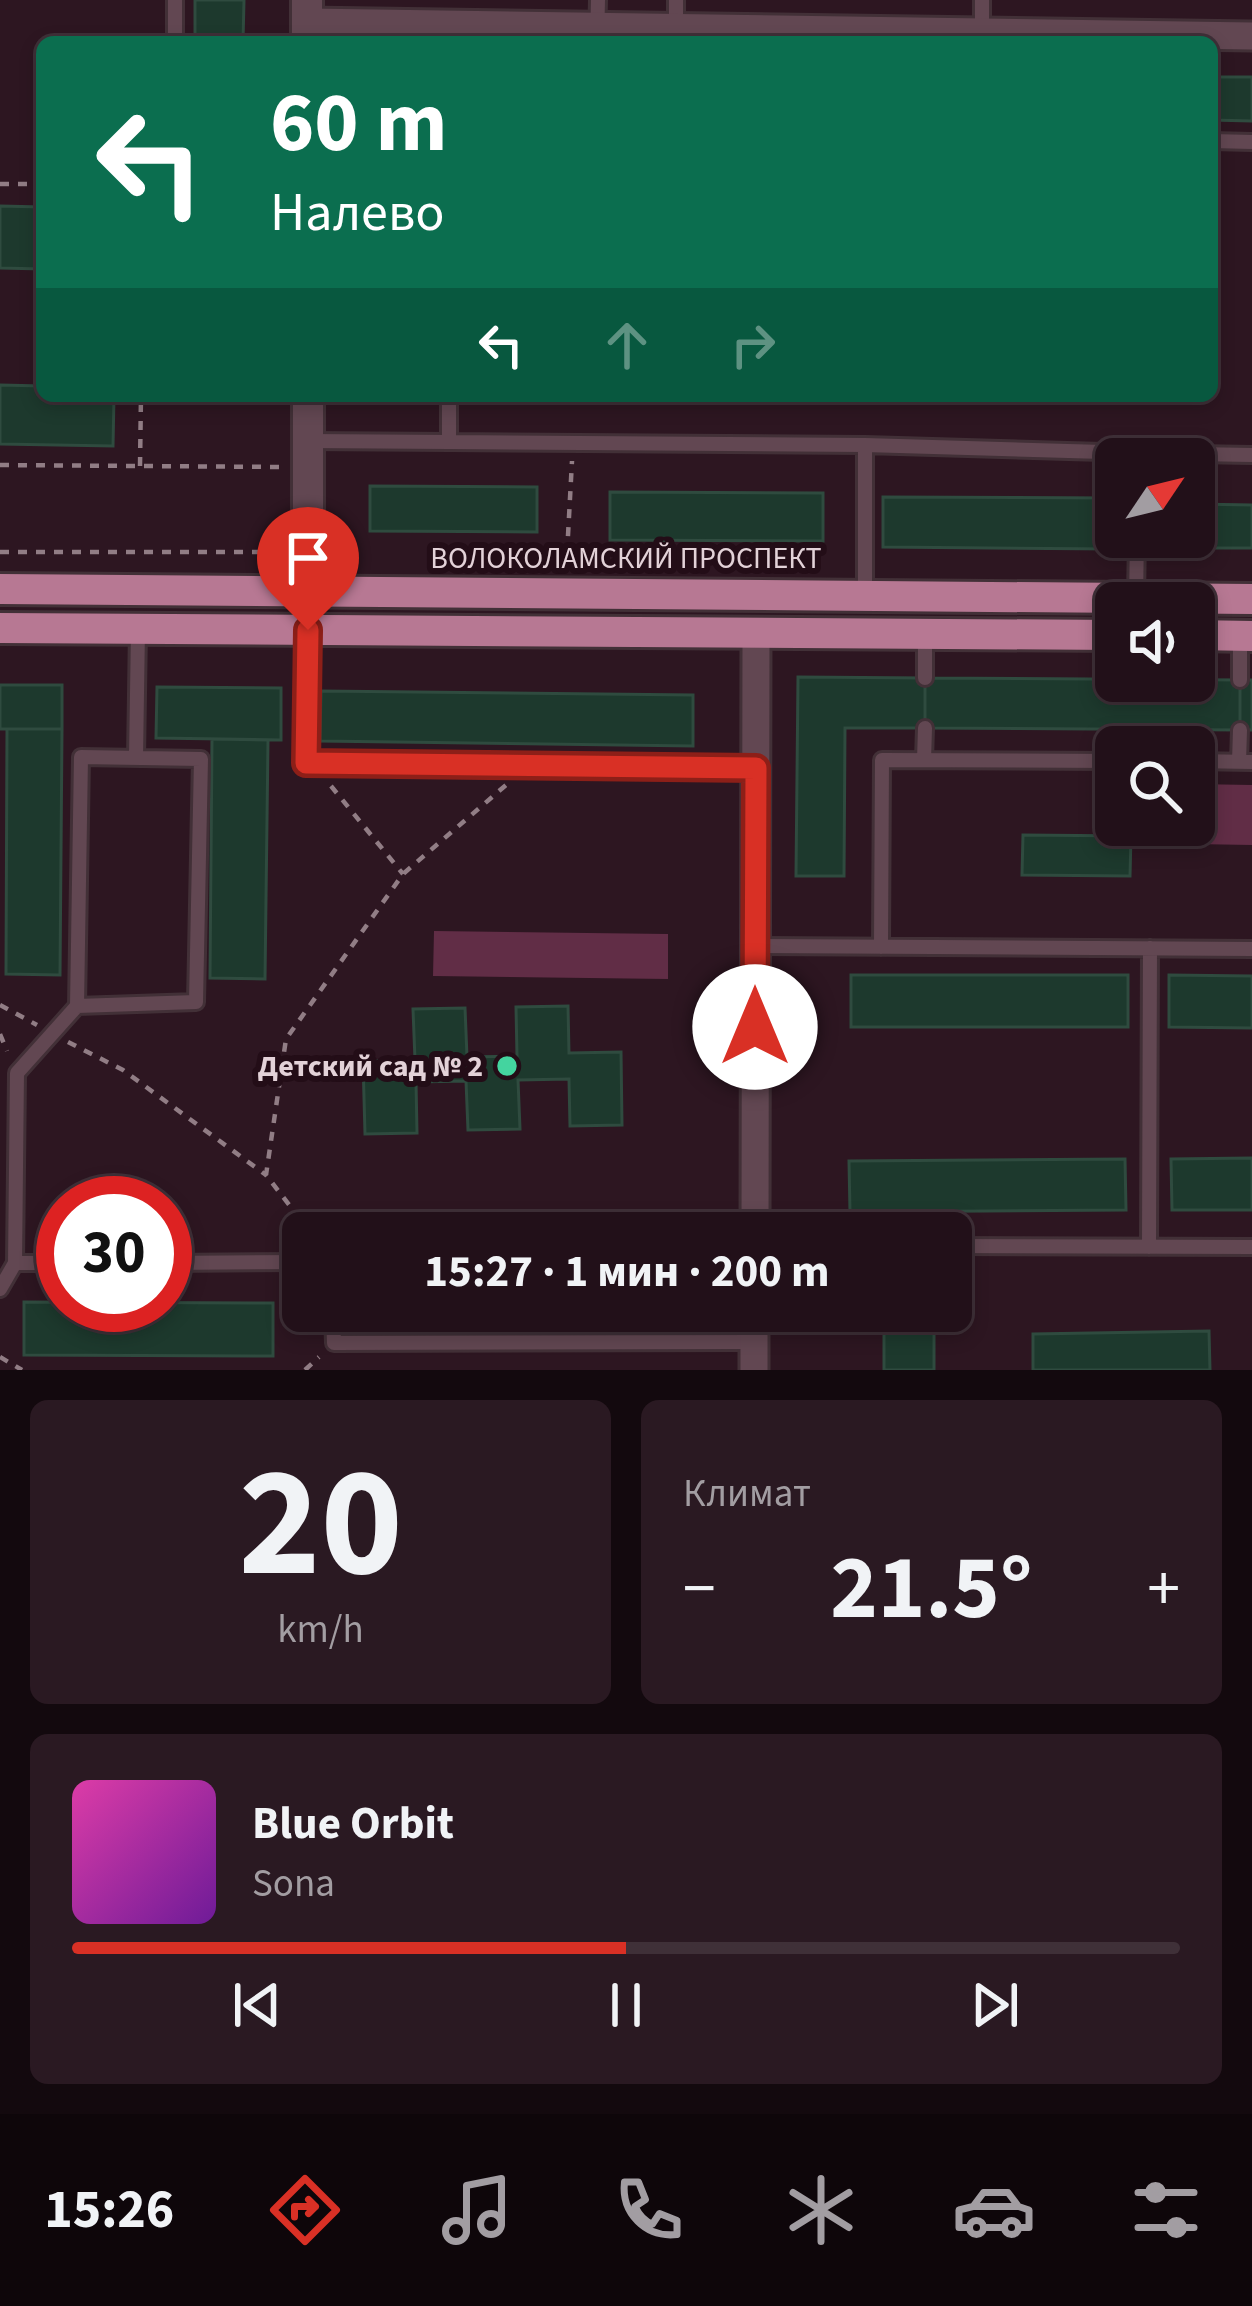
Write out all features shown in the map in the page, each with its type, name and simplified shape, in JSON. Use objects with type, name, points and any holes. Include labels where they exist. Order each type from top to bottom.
[{"type":"main road","name":"ВОЛОКОЛАМСКИЙ ПРОСПЕКТ","points":[[0,589],[1095,598]]},
{"type":"main road","name":"ВОЛОКОЛАМСКИЙ ПРОСПЕКТ","points":[[1215,599],[1252,599]]},
{"type":"main road","points":[[0,628],[1095,635]]},
{"type":"main road","points":[[1215,635],[1246,636]]},
{"type":"street","points":[[307,22],[423,12],[598,23],[676,14],[881,36],[982,32],[1083,36]]},
{"type":"street","points":[[1218,37],[1252,36]]},
{"type":"street","points":[[308,402],[308,591]]},
{"type":"street","points":[[754,1212],[757,633]]},
{"type":"lane","points":[[175,0],[175,36]]},
{"type":"lane","points":[[982,0],[982,32]]},
{"type":"lane","points":[[1218,141],[1252,142]]},
{"type":"lane","points":[[448,442],[449,402]]},
{"type":"lane","points":[[308,441],[865,445],[1095,454]]},
{"type":"lane","points":[[865,445],[865,596]]},
{"type":"lane","points":[[1215,455],[1252,454]]},
{"type":"lane","points":[[136,758],[138,628]]},
{"type":"lane","points":[[308,630],[306,763],[756,768]]},
{"type":"lane","points":[[925,634],[925,678]]},
{"type":"lane","points":[[1240,680],[1246,636]]},
{"type":"lane","points":[[924,760],[925,728]]},
{"type":"lane","points":[[1215,761],[1246,762],[1240,730]]},
{"type":"lane","points":[[0,1288],[15,1263],[17,1073],[77,1006],[81,757],[201,759],[196,1002],[77,1006]]},
{"type":"lane","points":[[881,947],[882,760],[1095,761]]},
{"type":"lane","points":[[755,946],[1252,949]]},
{"type":"lane","points":[[1149,1247],[1150,948]]},
{"type":"lane","points":[[972,1246],[1252,1247]]},
{"type":"lane","points":[[192,1263],[282,1262]]},
{"type":"lane","points":[[15,1263],[36,1263]]},
{"type":"lane","points":[[334,1332],[334,1343],[754,1356]]},
{"type":"path","points":[[0,184],[36,184]]},
{"type":"path","points":[[140,466],[141,402]]},
{"type":"path","points":[[567,554],[573,443]]},
{"type":"path","points":[[0,465],[280,467]]},
{"type":"path","points":[[0,552],[280,552]]},
{"type":"path","points":[[306,763],[333,788],[403,874]]},
{"type":"path","points":[[266,1175],[286,1039],[403,874],[528,766]]},
{"type":"path","points":[[0,1005],[123,1070],[266,1175],[294,1212]]},
{"type":"path","points":[[0,1358],[22,1370]]},
{"type":"shaded area","points":[[1215,784],[1252,785],[1252,845],[1215,844]]},
{"type":"shaded area","points":[[434,931],[668,934],[668,979],[433,976]]},
{"type":"shaded area","points":[[677,1210],[677,1212],[560,1212]]},
{"type":"building","points":[[195,0],[244,0],[243,36],[195,36]]},
{"type":"building","points":[[1218,77],[1252,77],[1252,121],[1218,120]]},
{"type":"building","points":[[0,206],[36,207],[36,269],[0,268]]},
{"type":"building","points":[[0,385],[36,386],[36,402],[114,402],[113,446],[0,444]]},
{"type":"building","points":[[370,486],[537,487],[537,532],[370,531]]},
{"type":"building","points":[[610,492],[823,493],[823,541],[610,540]]},
{"type":"building","points":[[883,497],[1095,498],[1095,549],[883,547]]},
{"type":"building","points":[[1215,504],[1252,505],[1252,548],[1215,548]]},
{"type":"building","points":[[798,677],[925,678],[925,728],[845,728],[844,876],[796,876]]},
{"type":"building","points":[[925,678],[1095,679],[1095,702],[1215,702],[1215,680],[1240,680],[1240,730],[1215,730],[1215,726],[925,728]]},
{"type":"building","points":[[1240,680],[1252,680],[1252,730],[1240,730]]},
{"type":"building","points":[[0,685],[62,685],[62,729],[0,729]]},
{"type":"building","points":[[157,687],[281,688],[281,740],[156,738]]},
{"type":"building","points":[[321,691],[693,695],[693,746],[320,741]]},
{"type":"building","points":[[7,729],[62,729],[60,975],[6,974]]},
{"type":"building","points":[[212,739],[268,740],[265,979],[210,978]]},
{"type":"building","points":[[1023,835],[1095,836],[1095,846],[1131,846],[1130,876],[1022,875]]},
{"type":"building","points":[[851,975],[1128,975],[1128,1027],[851,1027]]},
{"type":"building","points":[[1169,975],[1252,976],[1252,1028],[1169,1027]]},
{"type":"building","points":[[568,1006],[569,1053],[621,1052],[622,1125],[570,1126],[569,1079],[518,1080],[520,1129],[468,1130],[466,1081],[416,1082],[417,1133],[365,1134],[363,1061],[415,1060],[413,1009],[465,1008],[467,1057],[517,1056],[516,1007]]},
{"type":"building","points":[[1252,1158],[1252,1210],[1172,1210],[1171,1159]]},
{"type":"building","points":[[1125,1159],[1126,1210],[850,1212],[849,1161]]},
{"type":"building","points":[[24,1302],[36,1302],[36,1332],[192,1332],[192,1303],[273,1303],[273,1356],[24,1355]]},
{"type":"building","points":[[1209,1331],[1210,1370],[1033,1370],[1033,1334]]},
{"type":"building","points":[[884,1332],[934,1332],[934,1370],[884,1370]]},
{"type":"place","name":"Детский сад № 2","points":[[507,1066]]},
{"type":"route","points":[[308,630],[306,763],[756,768],[755,1027]]}]
